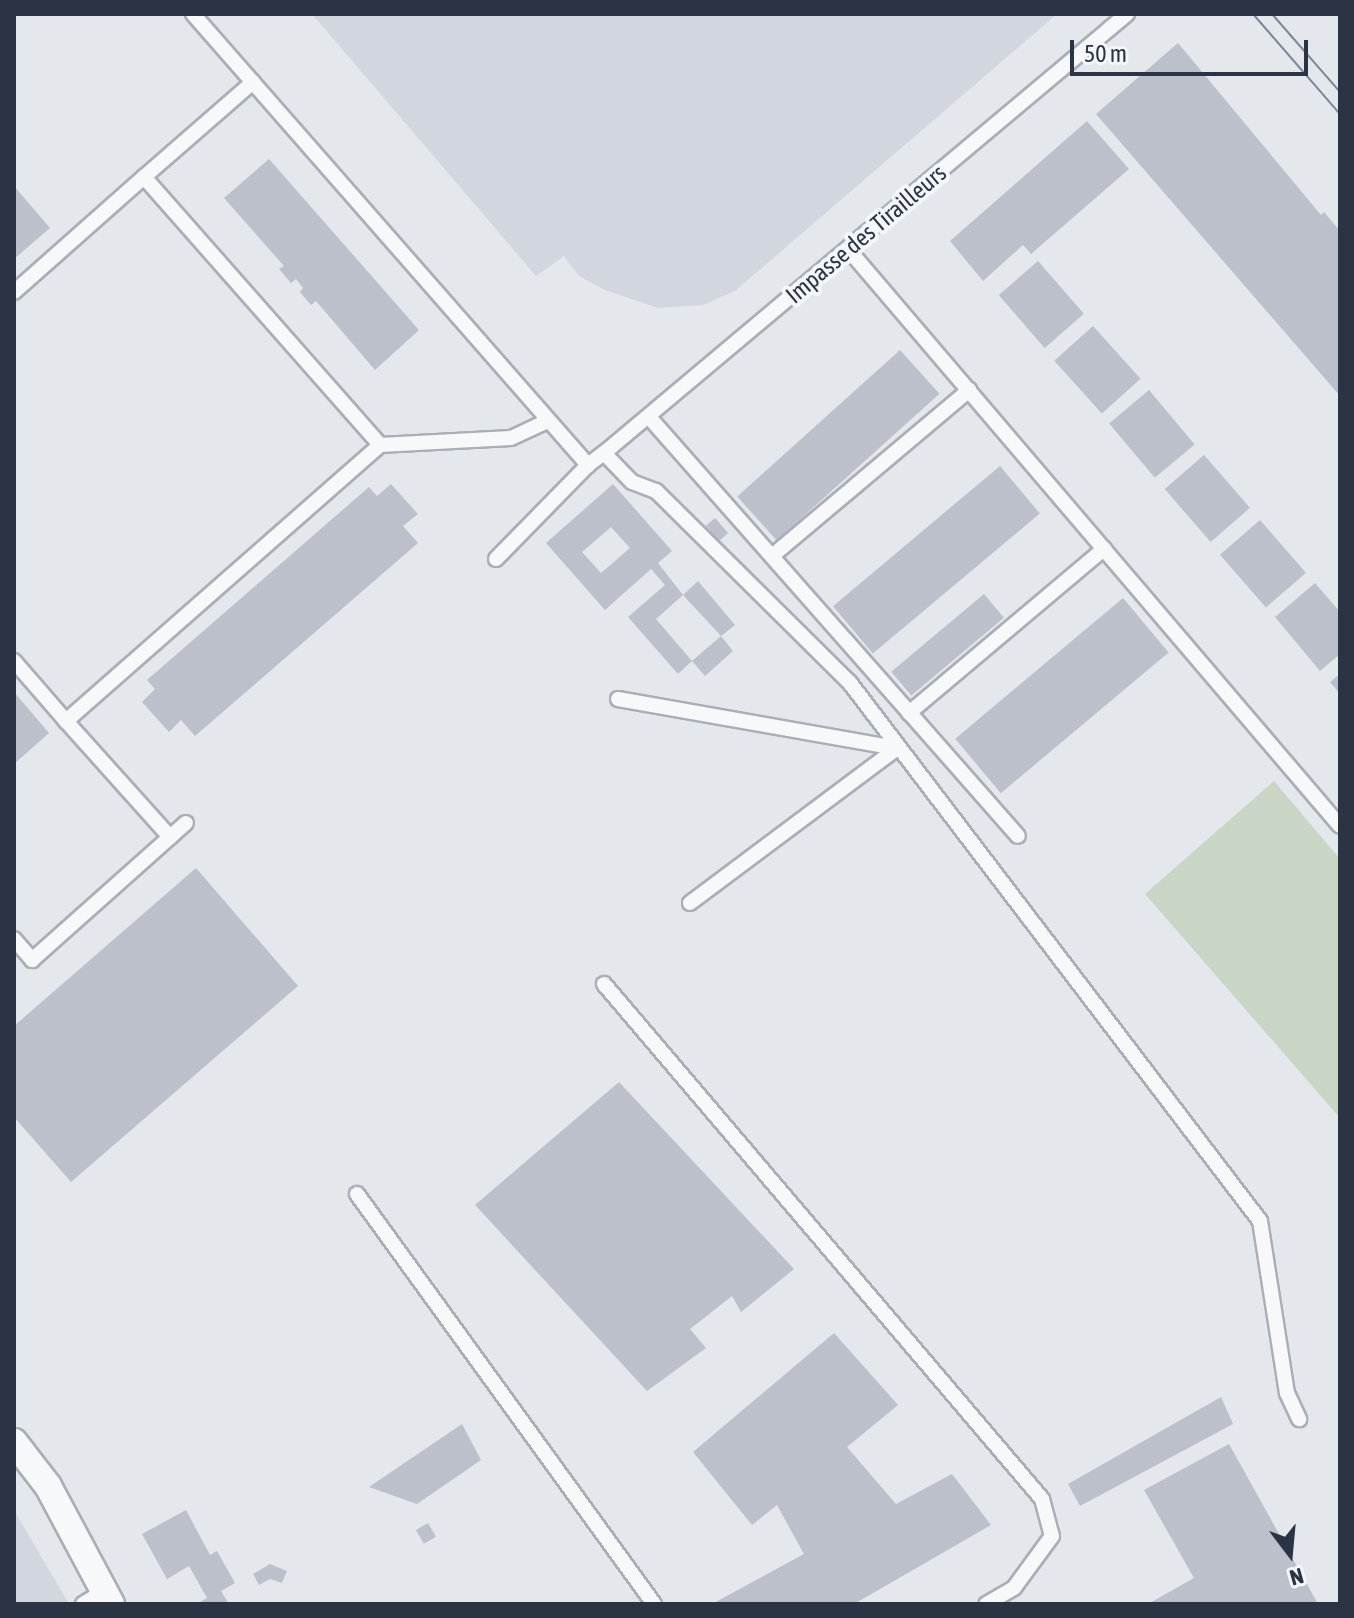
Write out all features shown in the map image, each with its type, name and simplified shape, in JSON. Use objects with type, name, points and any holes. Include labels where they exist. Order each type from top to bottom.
[{"type":"street","points":[[14,1442],[48,1486],[100,1600]]},
{"type":"lane","points":[[193,14],[588,465]]},
{"type":"lane","name":"Impasse des Tirailleurs","points":[[496,559],[588,465],[1127,14]]},
{"type":"lane","points":[[14,292],[253,82]]},
{"type":"lane","points":[[144,177],[380,445]]},
{"type":"lane","points":[[848,249],[1340,826]]},
{"type":"lane","points":[[772,556],[969,390]]},
{"type":"lane","points":[[649,417],[1018,836]]},
{"type":"lane","points":[[66,721],[380,445],[511,438],[547,421]]},
{"type":"lane","points":[[604,453],[632,482],[656,491],[850,683],[1260,1221],[1287,1393],[1299,1419]]},
{"type":"lane","points":[[909,713],[1104,549]]},
{"type":"lane","points":[[14,661],[170,837]]},
{"type":"lane","points":[[618,699],[897,748]]},
{"type":"lane","points":[[690,903],[897,748]]},
{"type":"lane","points":[[14,939],[32,960],[186,823]]},
{"type":"lane","points":[[604,984],[1042,1499],[1052,1536],[1014,1588],[986,1604]]},
{"type":"lane","points":[[357,1194],[654,1604]]},
{"type":"shaded area","points":[[312,14],[1057,14],[735,291],[703,305],[658,308],[605,290],[579,276],[564,256],[536,276]]},
{"type":"shaded area","points":[[14,1510],[69,1604],[14,1604]]},
{"type":"green space","points":[[1274,781],[1340,859],[1340,1118],[1145,894]]},
{"type":"building","points":[[1178,43],[1321,215],[1324,212],[1340,231],[1340,396],[1096,114]]},
{"type":"building","points":[[1087,121],[1129,169],[1031,254],[1023,245],[983,281],[950,241]]},
{"type":"building","points":[[269,159],[419,330],[375,370],[316,301],[311,305],[300,292],[303,288],[296,279],[291,283],[279,269],[284,266],[224,198]]},
{"type":"building","points":[[14,186],[50,228],[14,259]]},
{"type":"building","points":[[1038,261],[1084,314],[1045,348],[999,295]]},
{"type":"building","points":[[1093,326],[1141,379],[1102,414],[1054,361]]},
{"type":"building","points":[[900,350],[939,394],[777,540],[737,497]]},
{"type":"building","points":[[1149,390],[1195,444],[1155,478],[1109,423]]},
{"type":"building","points":[[1204,455],[1250,508],[1211,542],[1165,489]]},
{"type":"building","points":[[1000,466],[1040,513],[873,654],[833,606]]},
{"type":"building","points":[[391,484],[418,514],[403,526],[418,543],[195,736],[181,720],[169,732],[142,702],[155,689],[147,680],[369,487],[377,496]]},
{"type":"building","points":[[613,484],[672,551],[658,563],[683,595],[656,619],[692,661],[678,674],[628,617],[665,585],[651,569],[605,610],[546,543]],"holes":[[[611,527],[630,548],[601,573],[582,552]]]},
{"type":"building","points":[[715,518],[728,533],[719,541],[706,526]]},
{"type":"building","points":[[1260,520],[1306,573],[1266,608],[1220,555]]},
{"type":"building","points":[[698,581],[735,625],[721,636],[683,595]]},
{"type":"building","points":[[1315,583],[1340,612],[1340,654],[1320,671],[1275,617]]},
{"type":"building","points":[[984,594],[1004,618],[911,696],[891,672]]},
{"type":"building","points":[[1123,598],[1169,652],[1001,793],[955,739]]},
{"type":"building","points":[[721,636],[733,651],[705,676],[692,661]]},
{"type":"building","points":[[1340,674],[1340,694],[1330,682]]},
{"type":"building","points":[[14,692],[49,733],[14,764]]},
{"type":"building","points":[[196,868],[298,986],[71,1182],[14,1117],[14,1026]]},
{"type":"building","points":[[619,1082],[794,1269],[741,1312],[732,1296],[690,1329],[706,1348],[647,1391],[475,1205]]},
{"type":"building","points":[[834,1333],[898,1405],[847,1447],[896,1504],[952,1474],[991,1525],[854,1604],[712,1604],[804,1554],[777,1505],[752,1525],[693,1452]]},
{"type":"building","points":[[1221,1397],[1233,1424],[1080,1506],[1068,1484]]},
{"type":"building","points":[[462,1424],[481,1460],[417,1504],[369,1487]]},
{"type":"building","points":[[1229,1444],[1318,1604],[1148,1604],[1194,1578],[1144,1490]]},
{"type":"building","points":[[186,1510],[210,1555],[217,1551],[235,1583],[221,1591],[229,1604],[197,1604],[207,1598],[189,1566],[167,1579],[142,1534]]},
{"type":"building","points":[[428,1523],[436,1537],[424,1544],[416,1530]]},
{"type":"building","points":[[270,1564],[287,1571],[282,1583],[270,1579],[259,1585],[253,1574]]},
{"type":"tram line","points":[[1253,14],[1340,114]]},
{"type":"tram line","points":[[1272,14],[1340,92]]}]
